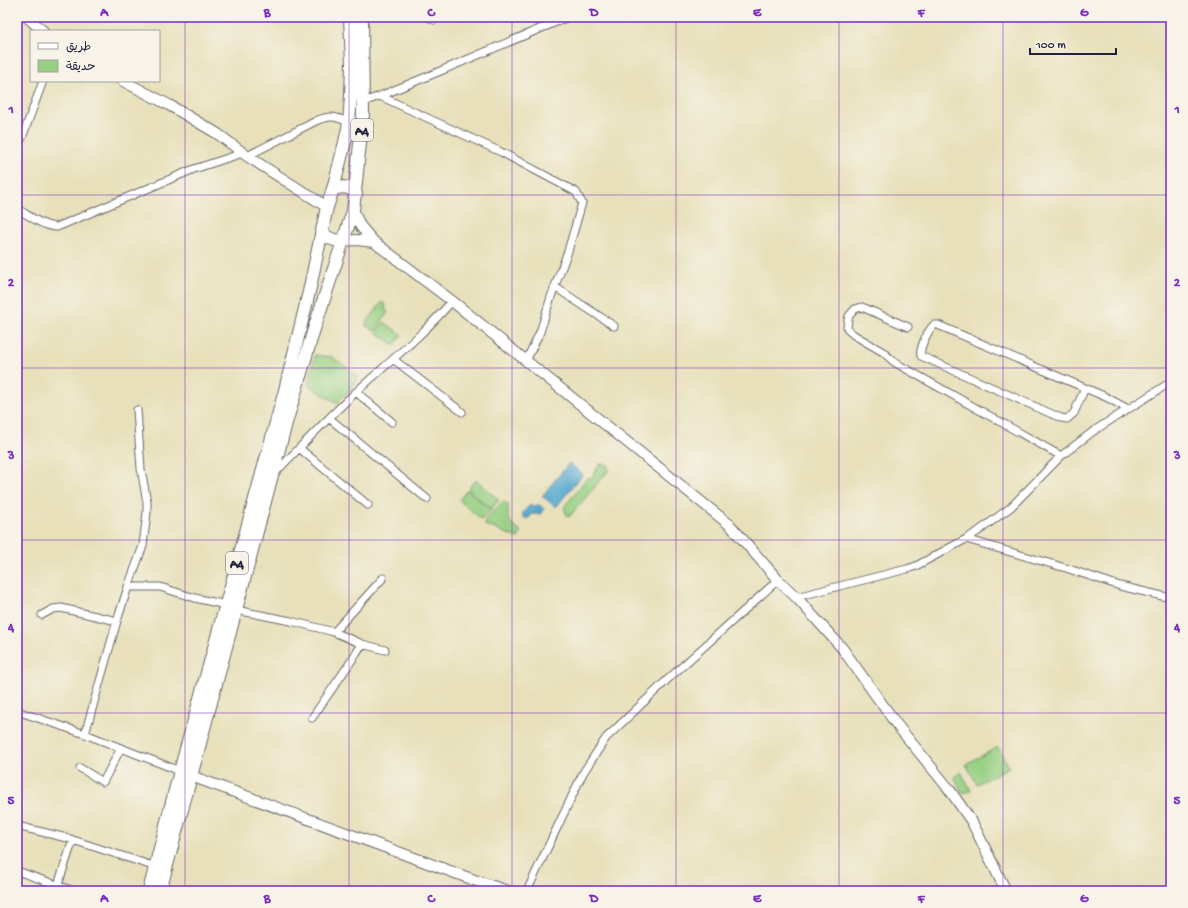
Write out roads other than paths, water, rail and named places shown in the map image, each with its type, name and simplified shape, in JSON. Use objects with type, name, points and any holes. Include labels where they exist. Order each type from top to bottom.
[{"type":"highway","name":"A4","points":[[149,891],[185,774],[231,608],[285,390],[327,207],[333,189],[349,123],[352,64],[350,17]]},
{"type":"highway","name":"A4","points":[[231,608],[272,477],[295,391],[353,211],[356,194],[363,114],[362,17]]},
{"type":"highway","points":[[333,189],[347,187],[353,190],[356,194]]},
{"type":"highway","points":[[321,234],[334,240],[343,241]]},
{"type":"highway","name":"A4","points":[[160,891],[185,774]]},
{"type":"street","points":[[27,17],[42,30]]},
{"type":"street","points":[[363,102],[568,17]]},
{"type":"street","points":[[22,138],[43,82]]},
{"type":"street","points":[[125,82],[169,105],[218,134],[245,155],[327,207]]},
{"type":"street","points":[[380,96],[501,152],[576,192],[582,203],[568,251],[540,332],[526,361]]},
{"type":"street","points":[[17,210],[40,222],[52,227],[57,227],[194,169],[245,155],[311,123],[327,117],[340,118],[349,123]]},
{"type":"street","points":[[353,211],[361,226],[374,242],[452,301],[730,525],[778,580],[842,648],[897,725],[949,789],[972,822],[1006,891]]},
{"type":"street","points":[[343,241],[356,240],[374,242]]},
{"type":"street","points":[[555,287],[614,326]]},
{"type":"street","points":[[272,477],[329,418],[421,334],[452,301]]},
{"type":"street","points":[[908,328],[862,307],[852,312],[848,320],[847,327],[848,330],[854,335],[883,352],[894,362],[1061,456]]},
{"type":"street","points":[[1085,388],[1074,413],[1067,419],[1061,418],[921,356],[920,350],[930,329],[934,325],[938,326],[1085,388],[1106,397],[1128,410]]},
{"type":"street","points":[[393,359],[462,412]]},
{"type":"street","points":[[796,598],[912,567],[966,540],[1011,507],[1061,456],[1095,430],[1171,382]]},
{"type":"street","points":[[356,392],[392,422]]},
{"type":"street","points":[[17,404],[19,408],[17,415]]},
{"type":"street","points":[[85,734],[117,621],[142,546],[147,502],[141,469],[137,410]]},
{"type":"street","points":[[329,418],[427,500]]},
{"type":"street","points":[[299,448],[368,505]]},
{"type":"street","points":[[966,540],[1069,569],[1120,586],[1171,598]]},
{"type":"street","points":[[334,632],[383,578]]},
{"type":"street","points":[[527,891],[583,773],[606,738],[667,680],[778,580]]},
{"type":"street","points":[[128,587],[160,587],[231,608],[334,632],[362,644],[385,650]]},
{"type":"street","points":[[42,615],[52,609],[61,608],[117,621]]},
{"type":"street","points":[[312,718],[362,644]]},
{"type":"street","points":[[17,711],[85,734],[185,774],[508,891]]},
{"type":"street","points":[[80,768],[103,782],[122,748]]},
{"type":"street","points":[[17,826],[73,840],[156,867]]},
{"type":"street","points":[[57,888],[73,840]]},
{"type":"street","points":[[17,871],[57,888],[74,891]]},
{"type":"water","points":[[569,463],[583,474],[556,507],[542,496]]},
{"type":"water","points":[[540,505],[544,509],[540,514],[532,514],[529,518],[524,518],[522,514],[529,506]]}]
